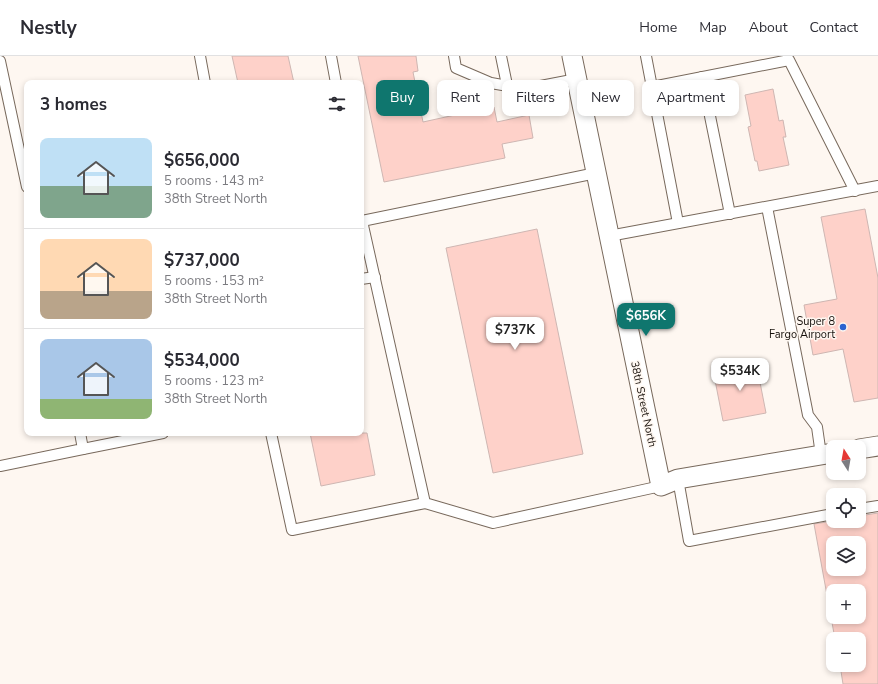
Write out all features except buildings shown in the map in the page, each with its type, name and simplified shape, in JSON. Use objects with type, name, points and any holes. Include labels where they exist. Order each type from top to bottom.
[{"type":"street","name":"38th Street North","points":[[572,56],[609,236],[670,482]]},
{"type":"street","points":[[866,448],[878,446]]},
{"type":"street","points":[[670,482],[826,454]]},
{"type":"lane","points":[[200,56],[204,80]]},
{"type":"lane","points":[[331,56],[335,80]]},
{"type":"lane","points":[[454,56],[456,68],[491,83],[502,85]]},
{"type":"lane","points":[[501,56],[506,80]]},
{"type":"lane","points":[[646,56],[650,80]]},
{"type":"lane","points":[[692,80],[789,60],[855,191]]},
{"type":"lane","points":[[0,62],[24,173]]},
{"type":"lane","points":[[702,78],[730,214]]},
{"type":"lane","points":[[569,80],[577,79]]},
{"type":"lane","points":[[657,116],[678,223]]},
{"type":"lane","points":[[364,218],[596,172]]},
{"type":"lane","points":[[609,236],[878,186]]},
{"type":"lane","points":[[767,207],[808,415],[817,427],[826,451]]},
{"type":"lane","points":[[364,231],[425,503]]},
{"type":"lane","points":[[364,279],[375,277]]},
{"type":"lane","points":[[81,436],[83,449]]},
{"type":"lane","points":[[0,466],[148,436]]},
{"type":"lane","points":[[272,436],[292,530],[425,503],[494,523],[670,482],[689,541],[826,515]]},
{"type":"lane","points":[[866,508],[878,506]]},
{"type":"place","name":"Super 8 Fargo Airport","points":[[843,327]]}]
